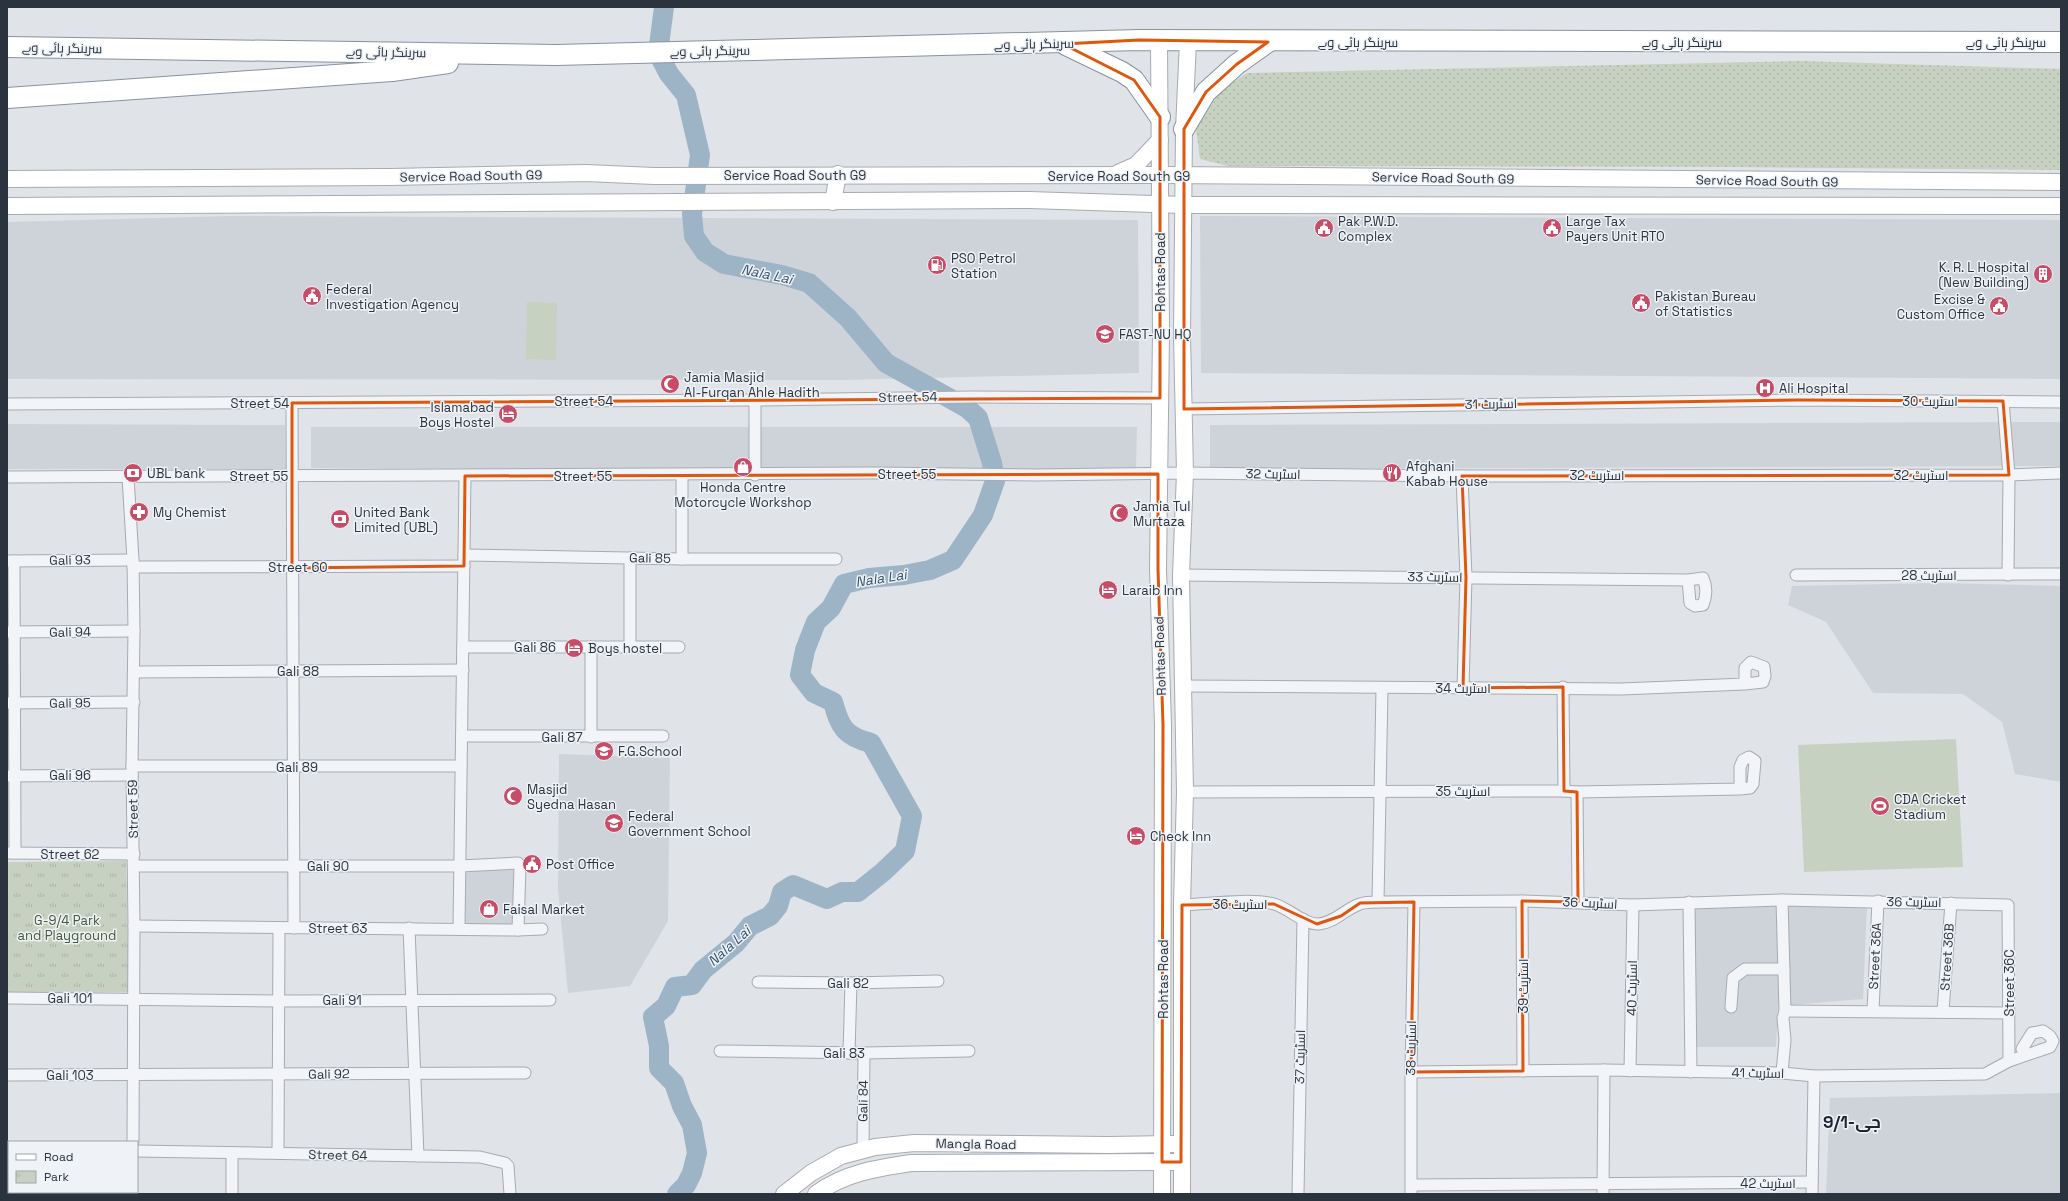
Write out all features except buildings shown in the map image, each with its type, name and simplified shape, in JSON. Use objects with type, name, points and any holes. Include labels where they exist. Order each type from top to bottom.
[{"type":"highway","name":"سرینگر ہائی وے","points":[[7,47],[556,55],[1159,41],[2061,42]]},
{"type":"highway","points":[[1184,129],[1206,92],[1237,64],[1268,42]]},
{"type":"highway","points":[[1064,44],[1122,72],[1134,80],[1160,117]]},
{"type":"highway","points":[[7,98],[392,71],[507,54]]},
{"type":"main road","name":"Rohtas Road","points":[[1159,41],[1161,333],[1158,474],[1158,569],[1163,725],[1162,1194]]},
{"type":"main road","name":"Rohtas Road","points":[[1182,1194],[1182,905],[1185,792],[1181,575],[1185,473],[1182,336],[1184,129],[1188,41]]},
{"type":"main road","points":[[1105,176],[1136,165],[1160,140]]},
{"type":"main road","name":"Service Road South G9","points":[[7,179],[398,177],[586,174],[738,176],[838,174],[2061,182]]},
{"type":"main road","points":[[833,202],[838,174]]},
{"type":"main road","points":[[398,177],[398,204]]},
{"type":"main road","points":[[76,178],[77,205]]},
{"type":"main road","points":[[1878,182],[1880,205]]},
{"type":"main road","name":"Service Road South G9","points":[[7,206],[1029,200],[1184,204],[2061,206]]},
{"type":"main road","points":[[1161,333],[1182,336]]},
{"type":"main road","name":"Mangla Road","points":[[784,1194],[810,1174],[841,1156],[863,1150],[914,1143],[1162,1146],[1181,1144]]},
{"type":"main road","name":"Mangla Road","points":[[816,1194],[846,1176],[879,1168],[911,1163],[1181,1162]]},
{"type":"street","name":"Street 54","points":[[7,404],[755,400],[972,396],[1160,398]]},
{"type":"street","points":[[755,400],[755,475]]},
{"type":"street","name":"اسٹریٹ 31","points":[[1184,409],[1798,400]]},
{"type":"street","name":"اسٹریٹ 30","points":[[1798,400],[2061,402]]},
{"type":"street","points":[[292,402],[291,476],[294,928]]},
{"type":"street","points":[[2003,402],[2009,475],[2008,574]]},
{"type":"street","name":"Street 55","points":[[7,477],[682,476],[875,473],[1036,475],[1158,474]]},
{"type":"street","name":"اسٹریٹ 32","points":[[1158,474],[1462,476],[2009,475],[2061,473]]},
{"type":"street","points":[[459,928],[465,476]]},
{"type":"street","points":[[682,476],[682,559]]},
{"type":"street","points":[[1462,476],[1466,577],[1463,688]]},
{"type":"street","name":"Street 59","points":[[128,477],[133,563],[134,631],[132,770],[134,854],[133,1141]]},
{"type":"street","points":[[630,558],[630,647]]},
{"type":"street","name":"Gali 85","points":[[464,561],[630,558],[836,558]]},
{"type":"street","points":[[10,561],[11,853]]},
{"type":"street","name":"Gali 93","points":[[10,561],[133,563]]},
{"type":"street","name":"Street 60","points":[[133,563],[292,568],[464,561]]},
{"type":"street","name":"اسٹریٹ 28","points":[[1796,576],[2061,574]]},
{"type":"street","name":"اسٹریٹ 33","points":[[1181,575],[1688,580]]},
{"type":"street","name":"Gali 94","points":[[11,632],[134,631]]},
{"type":"street","name":"Gali 86","points":[[463,647],[679,647]]},
{"type":"street","points":[[591,737],[592,648]]},
{"type":"street","name":"Gali 88","points":[[134,672],[462,670]]},
{"type":"street","name":"اسٹریٹ 34","points":[[1182,686],[1621,689],[1744,684]]},
{"type":"street","points":[[1378,902],[1382,688]]},
{"type":"street","points":[[1563,688],[1564,791]]},
{"type":"street","name":"Gali 95","points":[[11,703],[134,702]]},
{"type":"street","name":"Gali 87","points":[[462,736],[663,736]]},
{"type":"street","name":"Gali 89","points":[[132,770],[461,766]]},
{"type":"street","name":"Gali 96","points":[[11,776],[132,770]]},
{"type":"street","name":"اسٹریٹ 35","points":[[1185,792],[1577,792],[1740,788]]},
{"type":"street","points":[[1577,792],[1578,902]]},
{"type":"street","name":"Street 62","points":[[11,853],[134,854]]},
{"type":"street","name":"Gali 90","points":[[134,866],[460,866],[518,863],[520,866],[518,930]]},
{"type":"street","points":[[1782,900],[1785,1011],[1783,1018],[1785,1040],[1782,1073]]},
{"type":"street","name":"اسٹریٹ 36","points":[[1182,905],[1254,902],[1274,904],[1303,919],[1317,924],[1329,922],[1360,903],[1378,902],[1522,901],[1578,902],[1634,906],[1689,902],[1782,900],[2008,905]]},
{"type":"street","name":"اسٹریٹ 39","points":[[1522,901],[1523,1070]]},
{"type":"street","name":"Street 36A","points":[[1873,1012],[1878,901]]},
{"type":"street","name":"اسٹریٹ 38","points":[[1411,1190],[1410,1072],[1414,902]]},
{"type":"street","points":[[1689,902],[1691,1072]]},
{"type":"street","name":"Street 36B","points":[[1943,1011],[1951,903]]},
{"type":"street","name":"Street 36C","points":[[2008,905],[2009,1061]]},
{"type":"street","name":"اسٹریٹ 40","points":[[1630,1071],[1634,906]]},
{"type":"street","name":"اسٹریٹ 37","points":[[1298,1194],[1303,919]]},
{"type":"street","name":"Street 63","points":[[134,926],[542,929]]},
{"type":"street","points":[[278,1153],[279,928]]},
{"type":"street","points":[[409,928],[418,1156]]},
{"type":"street","points":[[1731,1007],[1733,978],[1745,968],[1784,969]]},
{"type":"street","name":"Gali 82","points":[[758,982],[851,983],[938,981]]},
{"type":"street","points":[[849,1053],[851,983]]},
{"type":"street","name":"Gali 101","points":[[7,998],[134,999]]},
{"type":"street","name":"Gali 91","points":[[134,999],[278,1001],[550,1000]]},
{"type":"street","points":[[1785,1011],[1943,1011],[2009,1013]]},
{"type":"street","name":"اسٹریٹ 41","points":[[1410,1072],[1604,1070],[1782,1073],[1814,1076],[1985,1074],[2009,1061],[2050,1047],[2053,1041],[2050,1036],[2043,1031],[2032,1033],[2022,1049]]},
{"type":"street","name":"Gali 83","points":[[720,1051],[849,1053],[969,1051]]},
{"type":"street","name":"Gali 84","points":[[863,1150],[864,1053]]},
{"type":"street","points":[[1603,1189],[1604,1070]]},
{"type":"street","name":"Gali 92","points":[[134,1074],[278,1075],[525,1073]]},
{"type":"street","name":"Gali 103","points":[[7,1075],[134,1074]]},
{"type":"street","points":[[1812,1194],[1814,1076]]},
{"type":"street","name":"Street 64","points":[[138,1151],[480,1157],[505,1162],[508,1166],[510,1194]]},
{"type":"street","points":[[232,1153],[232,1194]]},
{"type":"street","name":"اسٹریٹ 42","points":[[1411,1190],[1603,1189],[1812,1182]]},
{"type":"highlighted area","points":[[1139,40],[1268,42],[1237,64],[1206,92],[1184,129],[1184,409],[1798,400],[2003,401],[2009,475],[1462,476],[1466,577],[1463,688],[1563,687],[1564,791],[1577,792],[1578,902],[1522,901],[1523,1071],[1411,1072],[1414,902],[1360,903],[1341,916],[1317,924],[1274,904],[1182,905],[1181,1162],[1162,1162],[1163,725],[1158,569],[1158,474],[465,476],[464,566],[292,568],[292,403],[1160,398],[1160,117],[1134,80],[1063,44]]},
{"type":"shaded area","points":[[231,216],[1138,220],[1139,373],[844,380],[7,379],[7,222]]},
{"type":"shaded area","points":[[1200,216],[2061,220],[2061,379],[1201,373]]},
{"type":"shaded area","points":[[2061,422],[2061,466],[1210,469],[1210,425]]},
{"type":"shaded area","points":[[7,424],[285,425],[286,469],[7,469]]},
{"type":"shaded area","points":[[311,427],[1137,427],[1136,471],[311,468]]},
{"type":"shaded area","points":[[1937,583],[2061,586],[2061,782],[2015,774],[2002,722],[1963,694],[1873,693],[1826,622],[1788,605],[1792,586]]},
{"type":"shaded area","name":"Federal Government School","points":[[559,754],[670,758],[668,921],[630,986],[568,993],[558,889]]},
{"type":"shaded area","name":"Faisal Market","points":[[519,866],[518,929],[456,927],[465,890],[465,867]]},
{"type":"shaded area","points":[[1867,905],[1863,999],[1778,1006],[1776,1047],[1691,1047],[1695,906]]},
{"type":"shaded area","points":[[2061,1093],[2061,1194],[1826,1194],[1830,1098]]},
{"type":"green space","points":[[1801,61],[2061,69],[2061,170],[1730,167],[1228,166],[1200,159],[1196,129],[1220,91],[1247,73]]},
{"type":"green space","points":[[527,302],[557,303],[556,360],[526,359]]},
{"type":"green space","name":"CDA Cricket Stadium","points":[[1956,739],[1963,867],[1804,872],[1798,745]]},
{"type":"green space","name":"G-9/4 Park and Playground","points":[[126,861],[129,992],[7,993],[7,862]]},
{"type":"waterway","name":"Nala Lai","points":[[664,7],[658,53],[669,74],[686,95],[700,155],[692,214],[694,236],[705,252],[724,264],[782,275],[809,283],[848,318],[886,363],[967,408],[978,418],[992,463],[995,481],[983,515],[953,560],[930,570],[904,575],[869,578],[844,584],[831,608],[816,622],[805,650],[800,675],[814,693],[833,702],[838,718],[844,729],[849,734],[871,743],[912,816],[905,851],[883,872],[858,892],[842,892],[827,899],[793,885],[782,892],[778,906],[770,916],[750,926],[736,943],[703,970],[692,985],[675,987],[666,1006],[653,1017],[659,1046],[659,1068],[674,1083],[682,1106],[692,1125],[697,1153],[692,1173],[686,1185],[677,1194]]},
{"type":"place","name":"Pak P.W.D. Complex","points":[[1324,228]]},
{"type":"place","name":"Large Tax Payers Unit RTO","points":[[1552,228]]},
{"type":"place","name":"PSO Petrol Station","points":[[937,265]]},
{"type":"place","name":"K. R. L Hospital (New Building)","points":[[2043,274]]},
{"type":"place","name":"Federal Investigation Agency","points":[[312,296]]},
{"type":"place","name":"Pakistan Bureau of Statistics","points":[[1641,303]]},
{"type":"place","name":"Excise & Custom Office","points":[[1999,306]]},
{"type":"place","name":"FAST-NU HQ","points":[[1105,334]]},
{"type":"place","name":"Jamia Masjid Al-Furqan Ahle Hadith","points":[[670,384]]},
{"type":"place","name":"Ali Hospital","points":[[1765,388]]},
{"type":"place","name":"Islamabad Boys Hostel","points":[[508,414]]},
{"type":"place","name":"Honda Centre Motorcycle Workshop","points":[[743,467]]},
{"type":"place","name":"UBL bank","points":[[133,473]]},
{"type":"place","name":"Afghani Kabab House","points":[[1392,473]]},
{"type":"place","name":"My Chemist","points":[[139,512]]},
{"type":"place","name":"Jamia Tul Murtaza","points":[[1119,513]]},
{"type":"place","name":"United Bank Limited (UBL)","points":[[340,519]]},
{"type":"place","name":"Laraib Inn","points":[[1108,590]]},
{"type":"place","name":"Boys hostel","points":[[574,648]]},
{"type":"place","name":"F.G.School","points":[[604,751]]},
{"type":"place","name":"Masjid Syedna Hasan","points":[[513,796]]},
{"type":"place","name":"CDA Cricket Stadium","points":[[1880,806]]},
{"type":"place","name":"Federal Government School","points":[[614,823]]},
{"type":"place","name":"Check Inn","points":[[1136,836]]},
{"type":"place","name":"Post Office","points":[[532,864]]},
{"type":"place","name":"Faisal Market","points":[[489,909]]},
{"type":"district","name":"جی-9/1","points":[[1852,1122]]}]
